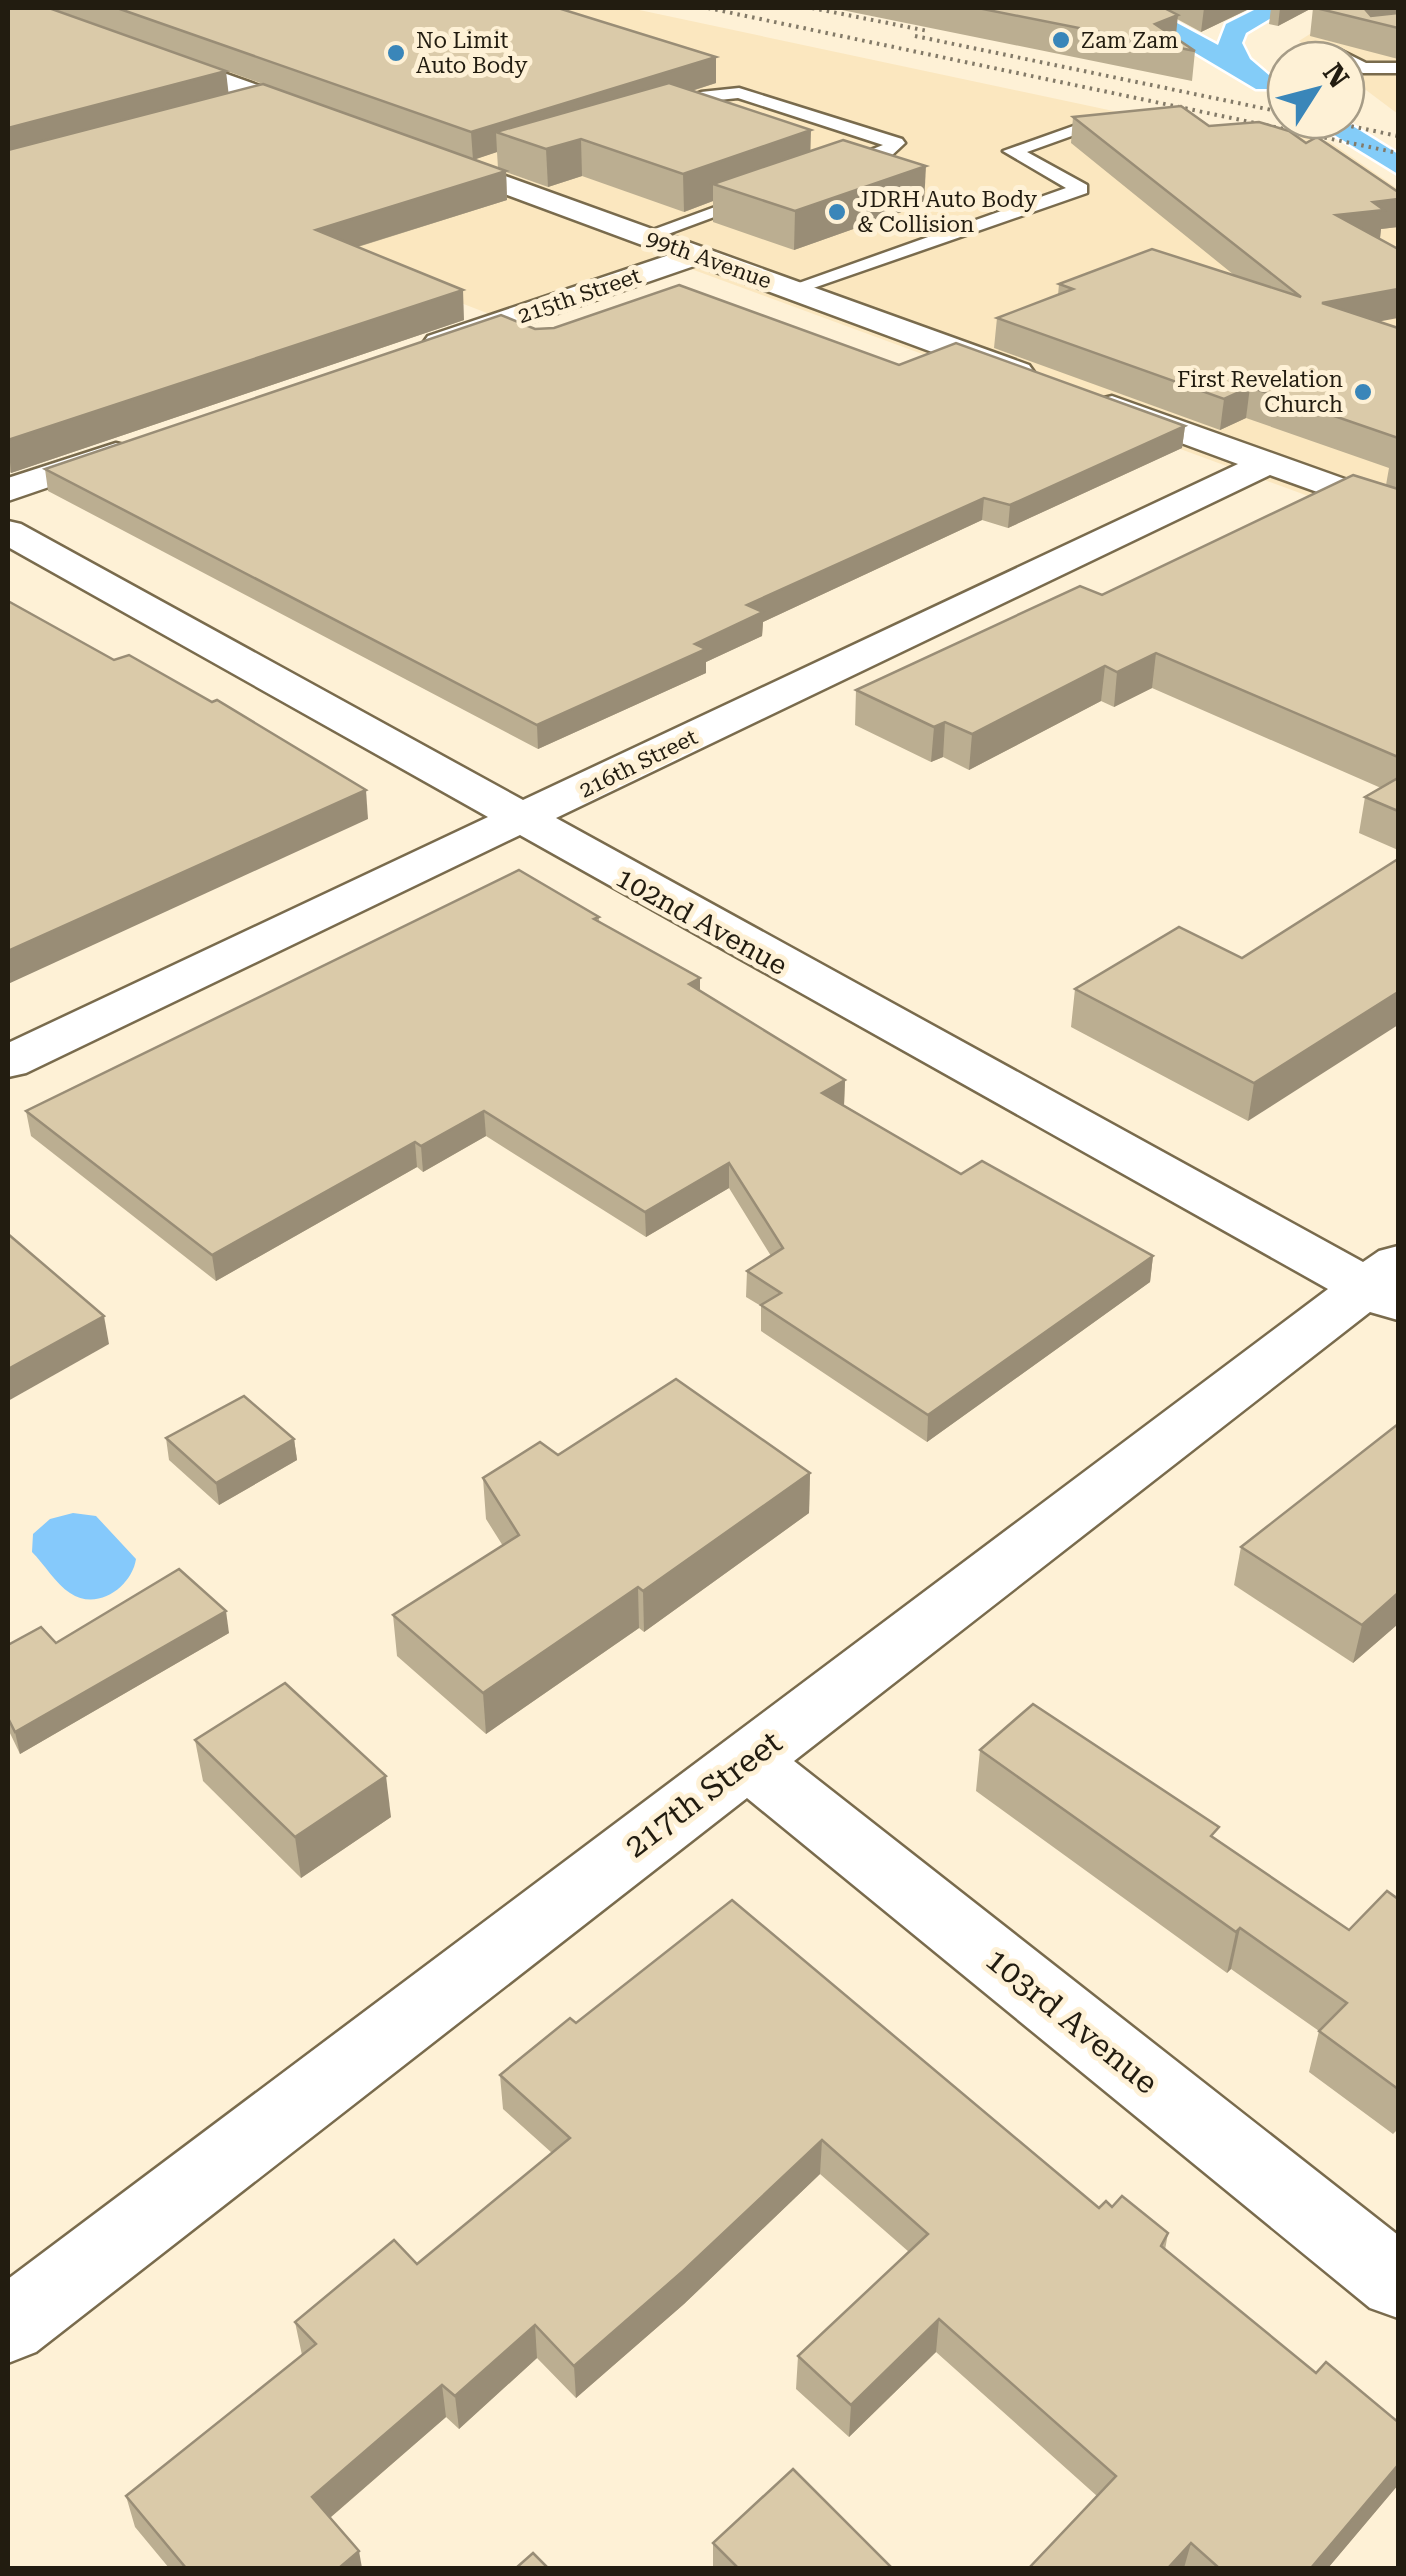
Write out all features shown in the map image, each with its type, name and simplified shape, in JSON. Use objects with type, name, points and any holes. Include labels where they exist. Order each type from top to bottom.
[{"type":"main road","points":[[1132,8],[1266,83]]},
{"type":"main road","points":[[1259,79],[1238,63],[1229,44],[1234,30],[1276,8]]},
{"type":"main road","points":[[1356,140],[1398,166]]},
{"type":"street","points":[[20,8],[341,124]]},
{"type":"street","points":[[221,112],[270,98]]},
{"type":"street","name":"99th Avenue","points":[[411,150],[1048,383]]},
{"type":"street","name":"215th Street","points":[[404,355],[697,255]]},
{"type":"street","points":[[1085,396],[1398,510]]},
{"type":"street","points":[[8,490],[140,445]]},
{"type":"street","name":"216th Street","points":[[8,1062],[1268,463]]},
{"type":"street","name":"102nd Avenue","points":[[8,532],[519,820],[1388,1285]]},
{"type":"street","name":"217th Street","points":[[8,2326],[746,1760],[1388,1285]]},
{"type":"street","name":"103rd Avenue","points":[[746,1760],[1398,2282]]},
{"type":"lane","points":[[1366,61],[1393,64]]},
{"type":"lane","points":[[636,117],[706,96],[740,93],[896,144],[884,153],[815,177]]},
{"type":"lane","points":[[792,290],[1082,189],[1012,151],[1085,128]]},
{"type":"lane","points":[[464,169],[500,158]]},
{"type":"lane","points":[[645,236],[781,190]]},
{"type":"shaded area","points":[[8,8],[630,8],[1254,141],[1266,132],[1266,140],[1330,142],[1398,189],[1398,529],[683,266],[518,325],[242,218],[427,165]]},
{"type":"shaded area","points":[[1349,9],[1398,19],[1398,114],[1366,90],[1366,40],[1301,40]]},
{"type":"water","points":[[73,1513],[96,1516],[136,1559],[121,1587],[102,1598],[92,1600],[70,1593],[32,1552],[33,1534],[50,1519]]},
{"type":"building","points":[[8,8],[49,8],[226,71],[8,128]]},
{"type":"building","points":[[117,8],[558,8],[716,57],[471,132]]},
{"type":"building","points":[[978,8],[1164,8],[1178,15],[1155,24],[1195,51]]},
{"type":"building","points":[[1316,8],[1364,8],[1371,16],[1398,13],[1398,28]]},
{"type":"building","points":[[669,83],[811,130],[683,174],[581,139],[546,149],[496,132]]},
{"type":"building","points":[[263,84],[506,171],[316,230],[463,290],[8,440],[8,150]]},
{"type":"building","points":[[1181,106],[1209,126],[1259,122],[1266,124],[1266,140],[1321,140],[1398,192],[1398,199],[1373,202],[1384,210],[1336,215],[1398,249],[1398,289],[1322,303],[1398,328],[1398,438],[1250,387],[1224,399],[997,318],[1073,289],[1059,284],[1152,249],[1301,297],[1073,117]]},
{"type":"building","points":[[843,140],[926,166],[795,211],[713,184]]},
{"type":"building","points":[[679,285],[899,365],[956,343],[1185,426],[1010,505],[984,498],[747,605],[763,612],[695,644],[706,649],[537,725],[45,469],[501,315],[535,329],[554,328]]},
{"type":"building","points":[[1353,475],[1398,489],[1398,757],[1156,653],[1117,672],[1105,666],[972,734],[945,722],[934,727],[856,690],[1080,586],[1102,595]]},
{"type":"building","points":[[8,601],[114,660],[129,655],[212,702],[217,700],[366,790],[8,951]]},
{"type":"building","points":[[1398,778],[1398,811],[1365,797]]},
{"type":"building","points":[[1398,859],[1398,992],[1254,1083],[1075,989],[1179,927],[1242,958]]},
{"type":"building","points":[[519,870],[599,917],[594,919],[700,978],[689,984],[845,1080],[822,1093],[961,1174],[982,1161],[1153,1256],[928,1415],[761,1305],[781,1293],[747,1271],[783,1248],[729,1163],[645,1212],[484,1111],[421,1146],[415,1142],[212,1255],[26,1111]]},
{"type":"building","points":[[8,1234],[104,1316],[8,1369]]},
{"type":"building","points":[[676,1379],[810,1473],[643,1591],[638,1587],[483,1693],[393,1615],[519,1535],[483,1478],[540,1442],[558,1455]]},
{"type":"building","points":[[244,1396],[294,1439],[216,1483],[166,1438]]},
{"type":"building","points":[[1398,1424],[1398,1593],[1362,1625],[1241,1547]]},
{"type":"building","points":[[179,1569],[226,1611],[15,1732],[8,1718],[8,1645],[41,1627],[56,1643]]},
{"type":"building","points":[[285,1683],[386,1776],[295,1837],[195,1740]]},
{"type":"building","points":[[1033,1704],[1219,1827],[1211,1836],[1349,1930],[1387,1891],[1398,1899],[1398,2089],[1319,2031],[1347,2003],[1240,1928],[1236,1932],[980,1750]]},
{"type":"building","points":[[732,1900],[1099,2208],[1106,2201],[1112,2207],[1122,2196],[1168,2233],[1161,2246],[1316,2373],[1326,2362],[1398,2422],[1398,2465],[1311,2568],[1219,2568],[1191,2543],[1168,2568],[1029,2568],[1116,2476],[939,2319],[851,2405],[798,2356],[928,2234],[822,2140],[683,2271],[574,2366],[535,2325],[455,2396],[442,2385],[312,2497],[359,2551],[339,2568],[186,2568],[126,2496],[316,2344],[295,2322],[394,2240],[417,2264],[570,2138],[500,2075],[570,2018],[576,2023]]},
{"type":"building","points":[[793,2469],[892,2568],[738,2568],[713,2543]]},
{"type":"building","points":[[533,2553],[548,2568],[516,2568]]},
{"type":"railway","points":[[708,8],[1398,153]]},
{"type":"railway","points":[[812,8],[928,31]]},
{"type":"railway","points":[[915,36],[1266,109]]},
{"type":"railway","points":[[1366,129],[1398,136]]},
{"type":"place","name":"Zam Zam","points":[[1061,40]]},
{"type":"place","name":"No Limit Auto Body","points":[[396,53]]},
{"type":"place","name":"JDRH Auto Body & Collision","points":[[837,212]]},
{"type":"place","name":"First Revelation Church","points":[[1363,392]]}]
